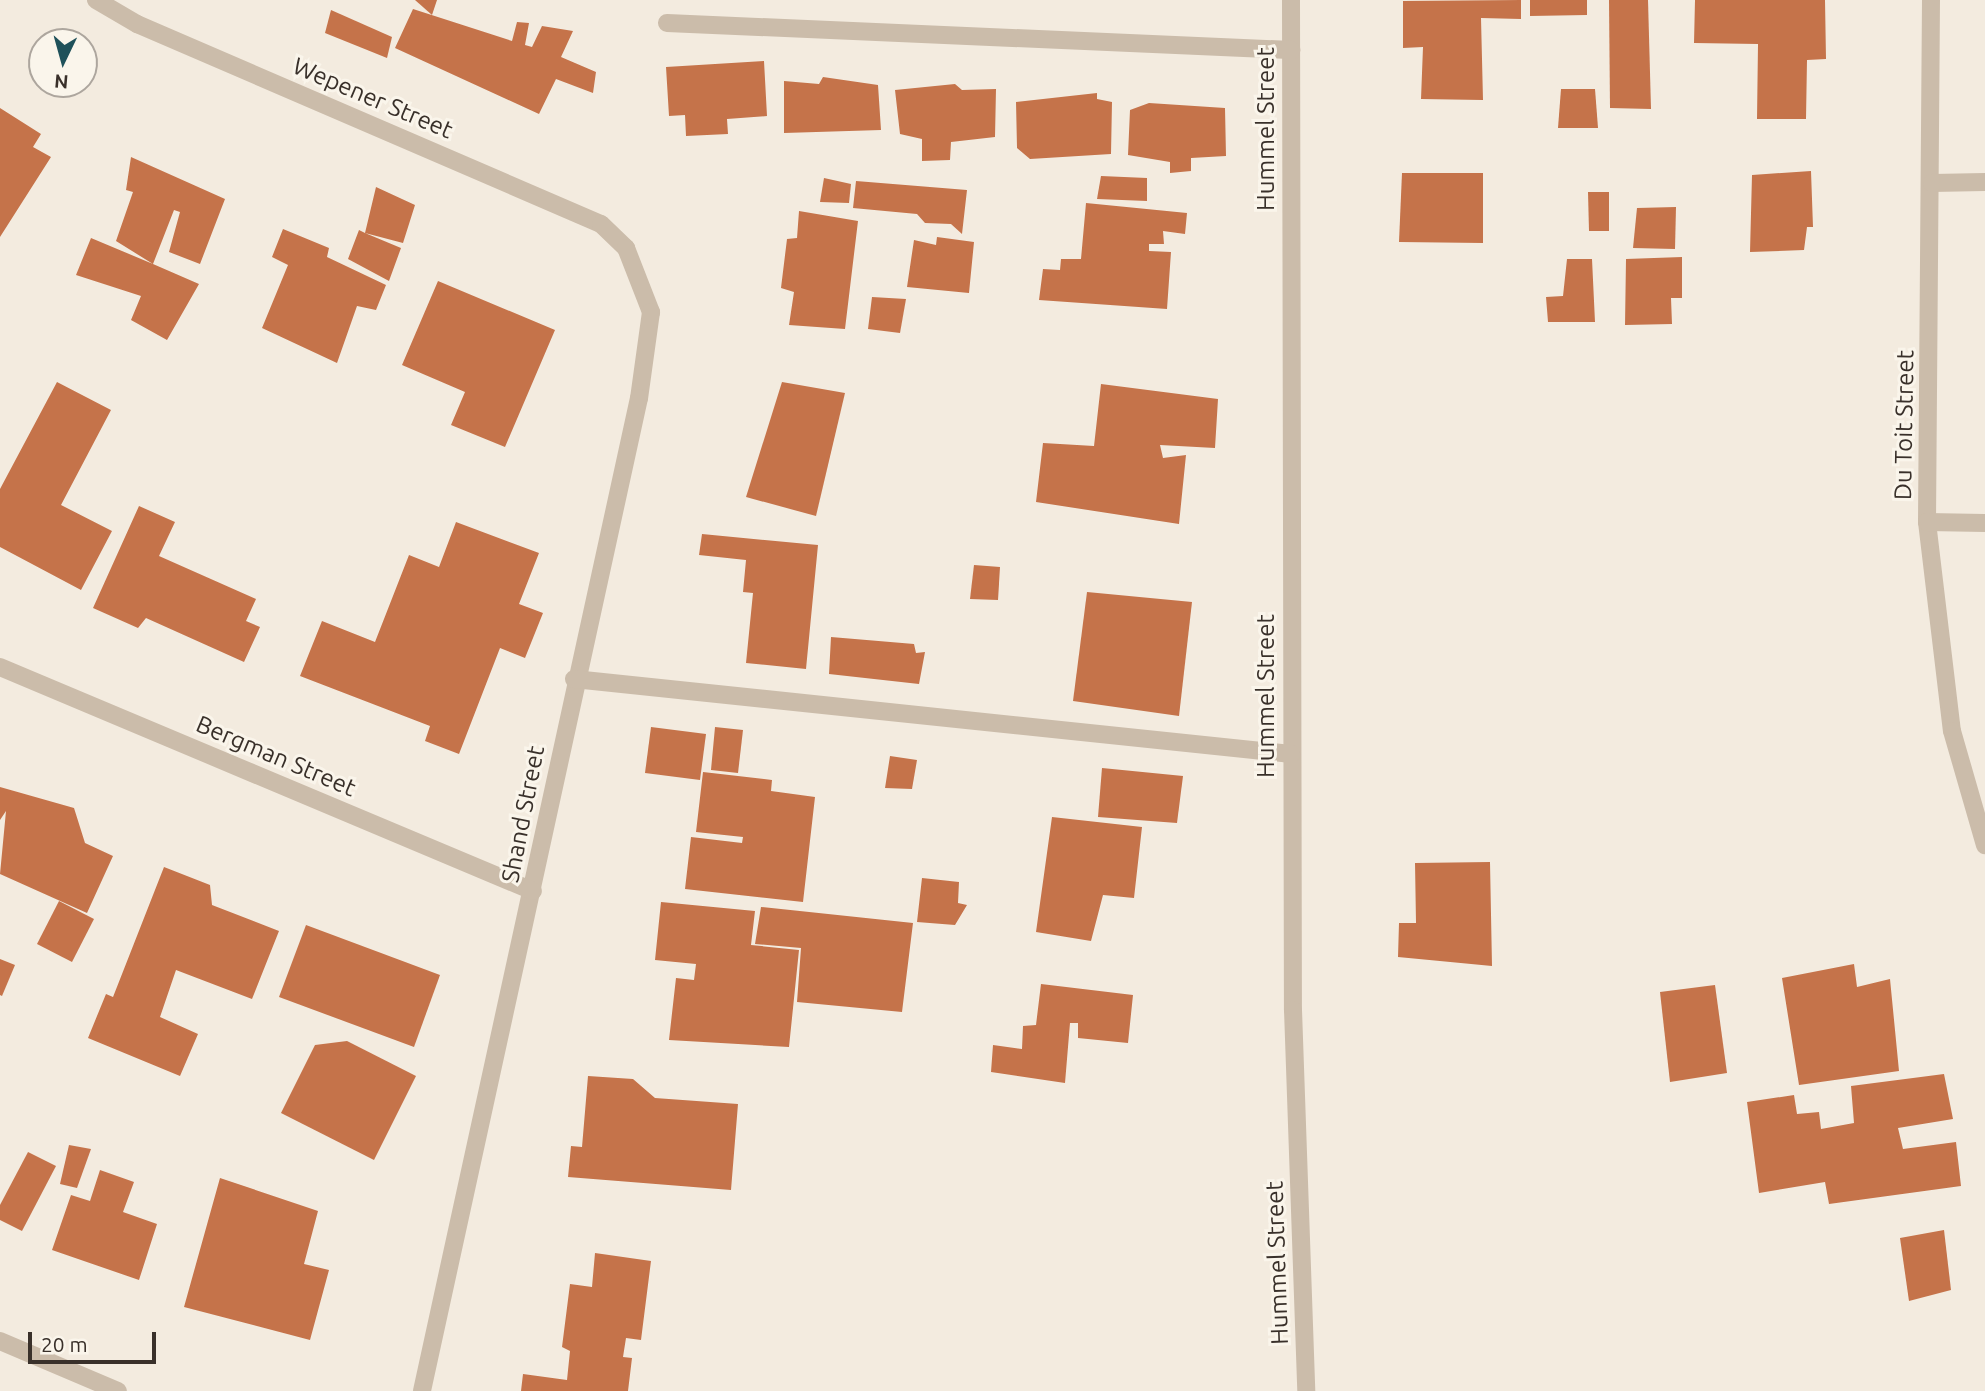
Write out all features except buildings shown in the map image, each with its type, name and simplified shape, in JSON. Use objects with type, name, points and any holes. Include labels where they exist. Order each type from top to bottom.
[{"type":"street","name":"Wepener Street","points":[[96,0],[137,24],[572,209],[601,224],[626,248]]},
{"type":"street","name":"Hummel Street","points":[[1291,0],[1291,754],[1306,1391]]},
{"type":"street","name":"Du Toit Street","points":[[1931,0],[1932,183],[1927,522],[1952,731],[1985,845]]},
{"type":"street","points":[[667,23],[1290,50]]},
{"type":"street","points":[[1932,183],[1985,182]]},
{"type":"street","name":"Shand Street","points":[[422,1391],[533,891],[574,679],[639,398],[651,312],[626,248]]},
{"type":"street","points":[[1927,522],[1985,523]]},
{"type":"street","name":"Bergman Street","points":[[0,667],[533,891]]},
{"type":"street","points":[[574,679],[1291,754]]},
{"type":"street","points":[[0,1341],[118,1391]]}]
